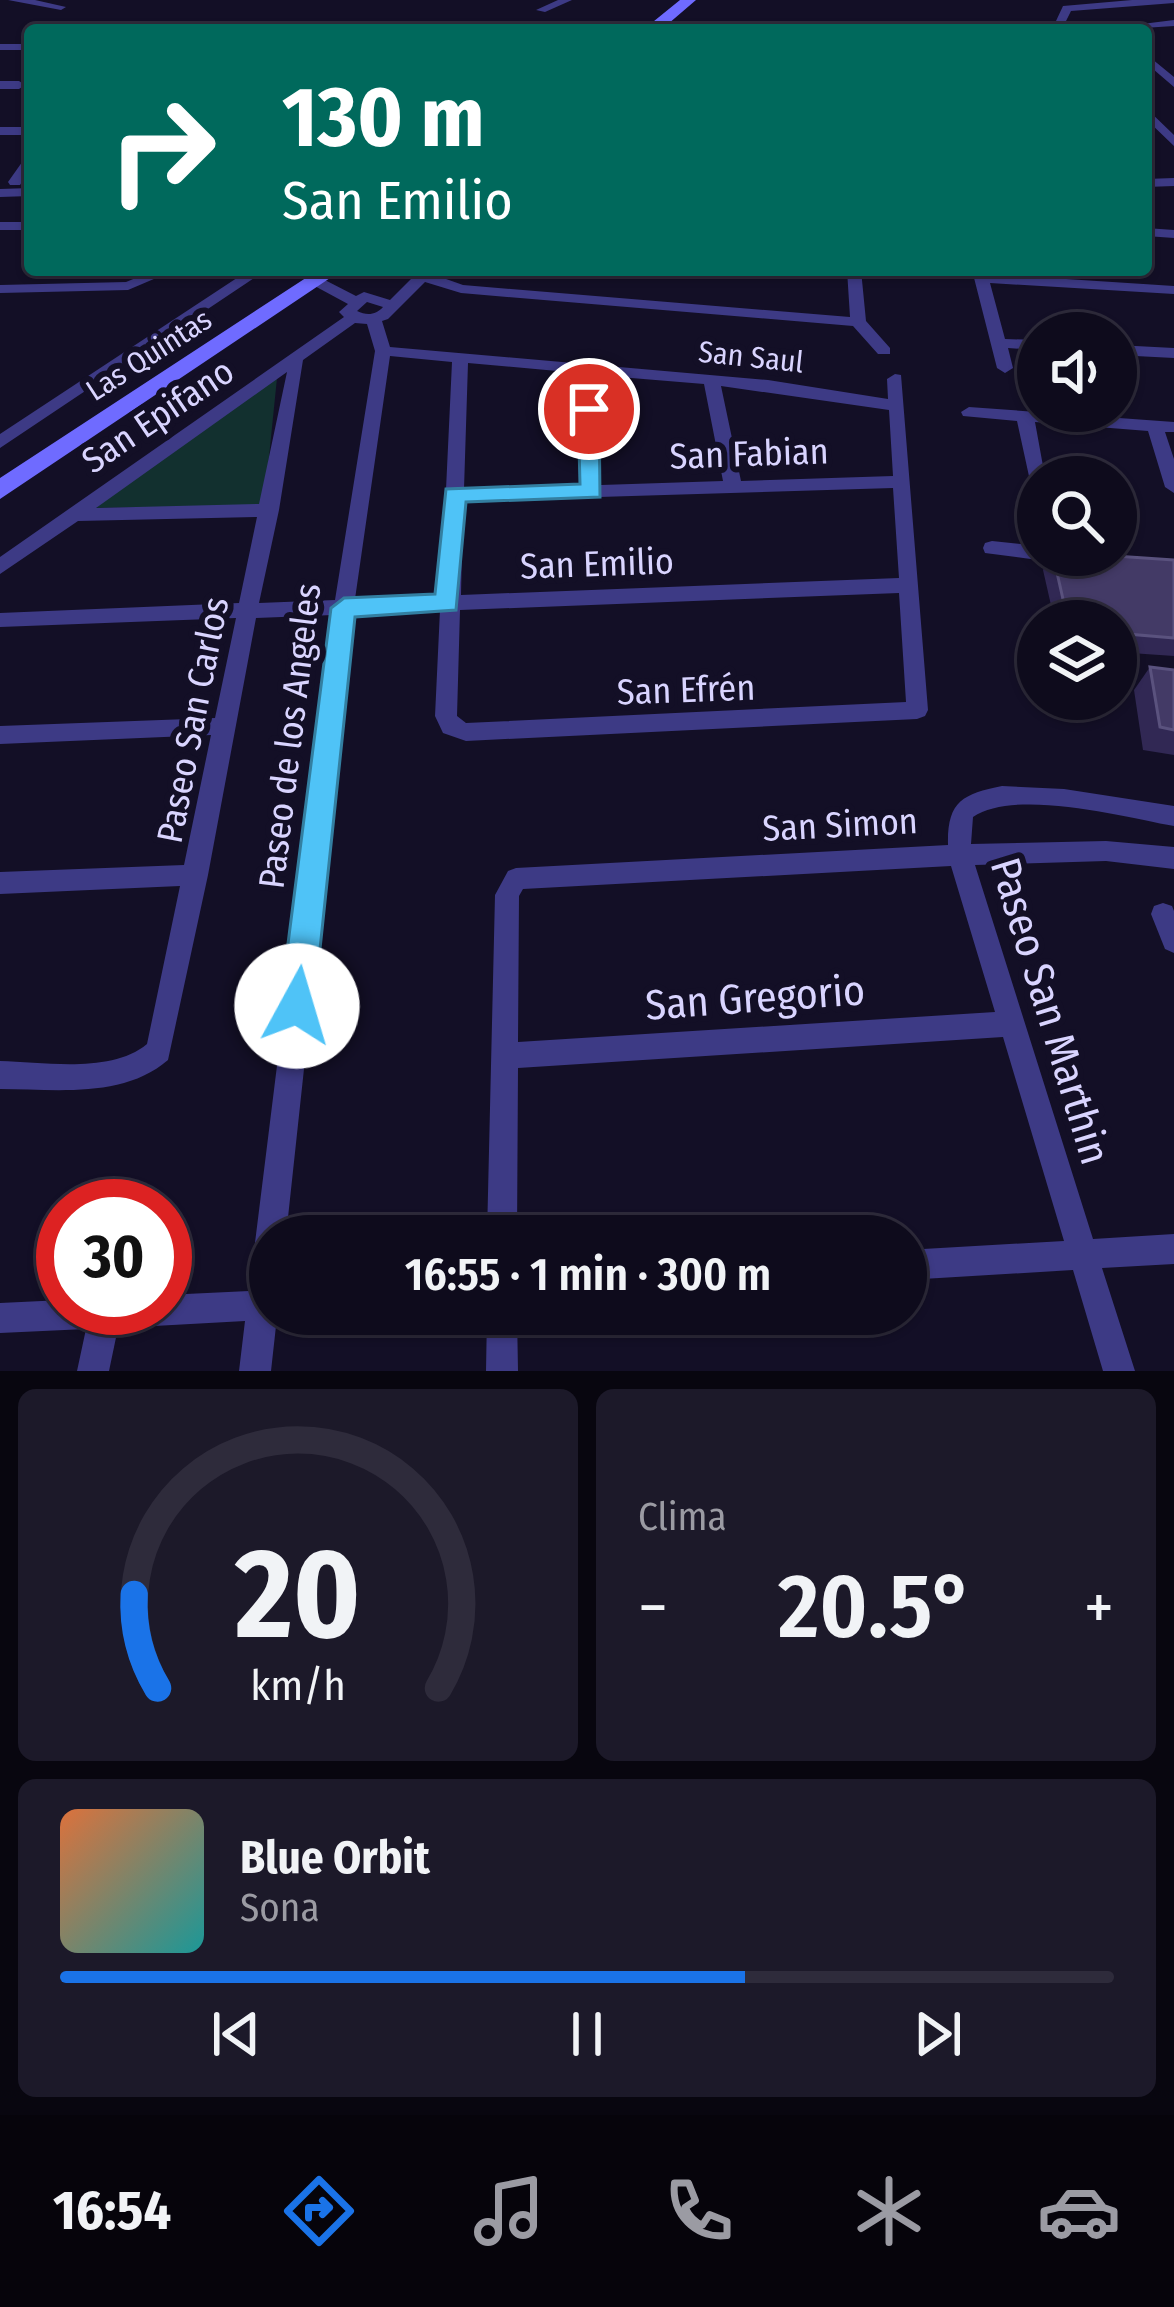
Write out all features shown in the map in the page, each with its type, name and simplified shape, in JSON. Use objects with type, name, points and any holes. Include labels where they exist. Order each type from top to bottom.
[{"type":"street","points":[[13,0],[61,7]]},
{"type":"street","points":[[541,10],[568,0]]},
{"type":"street","points":[[659,24],[689,0]]},
{"type":"street","points":[[1063,24],[1067,8],[1174,0]]},
{"type":"street","points":[[1152,63],[1174,83]]},
{"type":"street","points":[[0,85],[19,85]]},
{"type":"street","points":[[1152,118],[1174,142]]},
{"type":"street","points":[[0,290],[128,286],[153,276]]},
{"type":"street","name":"Las Quintas","points":[[0,442],[250,276]]},
{"type":"street","name":"Las Quintas","points":[[0,490],[322,276]]},
{"type":"street","points":[[325,276],[369,308]]},
{"type":"street","name":"San Epifano","points":[[0,567],[413,276]]},
{"type":"street","points":[[429,276],[460,289],[858,322]]},
{"type":"street","points":[[854,276],[858,322],[884,351]]},
{"type":"street","points":[[981,276],[1005,368]]},
{"type":"street","points":[[1004,276],[1174,290]]},
{"type":"street","name":"Paseo de los Angeles","points":[[273,1215],[344,608],[383,351],[369,308]]},
{"type":"street","points":[[999,343],[1017,344]]},
{"type":"street","name":"San Saul","points":[[383,351],[711,380],[896,406]]},
{"type":"street","points":[[1137,351],[1174,353]]},
{"type":"street","points":[[447,603],[460,358]]},
{"type":"street","name":"Paseo San Carlos","points":[[0,1075],[125,1071],[150,1062],[159,1051],[297,362]]},
{"type":"street","points":[[587,368],[592,491]]},
{"type":"street","points":[[895,379],[910,585]]},
{"type":"street","points":[[711,380],[733,487]]},
{"type":"street","points":[[969,412],[1017,415]]},
{"type":"street","points":[[1164,426],[1174,487]]},
{"type":"street","name":"San Fabian","points":[[454,495],[902,482]]},
{"type":"street","points":[[70,515],[270,510]]},
{"type":"street","points":[[992,548],[1017,551]]},
{"type":"street","name":"San Emilio","points":[[0,620],[910,585]]},
{"type":"street","name":"San Efrén","points":[[447,603],[451,728],[466,732],[905,715],[920,705],[910,585]]},
{"type":"street","points":[[0,735],[225,726]]},
{"type":"street","name":"Paseo San Marthin","points":[[1119,1371],[960,855],[961,818],[967,806],[997,795],[1174,816]]},
{"type":"street","name":"San Simon","points":[[502,1056],[510,883],[524,877],[960,855],[1106,851],[1174,858]]},
{"type":"street","points":[[0,883],[196,874]]},
{"type":"street","points":[[1163,914],[1174,940]]},
{"type":"street","name":"San Gregorio","points":[[502,1056],[1012,1024]]},
{"type":"street","points":[[502,1056],[502,1215]]},
{"type":"street","points":[[927,1264],[1174,1249]]},
{"type":"street","points":[[192,1309],[249,1306]]},
{"type":"street","points":[[0,1318],[36,1317]]},
{"type":"street","points":[[93,1371],[101,1335]]},
{"type":"street","name":"Paseo de los Angeles","points":[[255,1371],[262,1335]]},
{"type":"street","points":[[502,1335],[502,1371]]},
{"type":"green space","points":[[277,378],[264,506],[86,508]]},
{"type":"building","points":[[1137,558],[1174,560],[1174,638],[1137,635],[1137,600],[1063,600],[1058,576],[1137,576]]},
{"type":"building","points":[[1150,667],[1174,670],[1174,730],[1160,727]]},
{"type":"route","points":[[297,1006],[344,608],[447,603],[454,495],[592,491],[589,409]]}]
